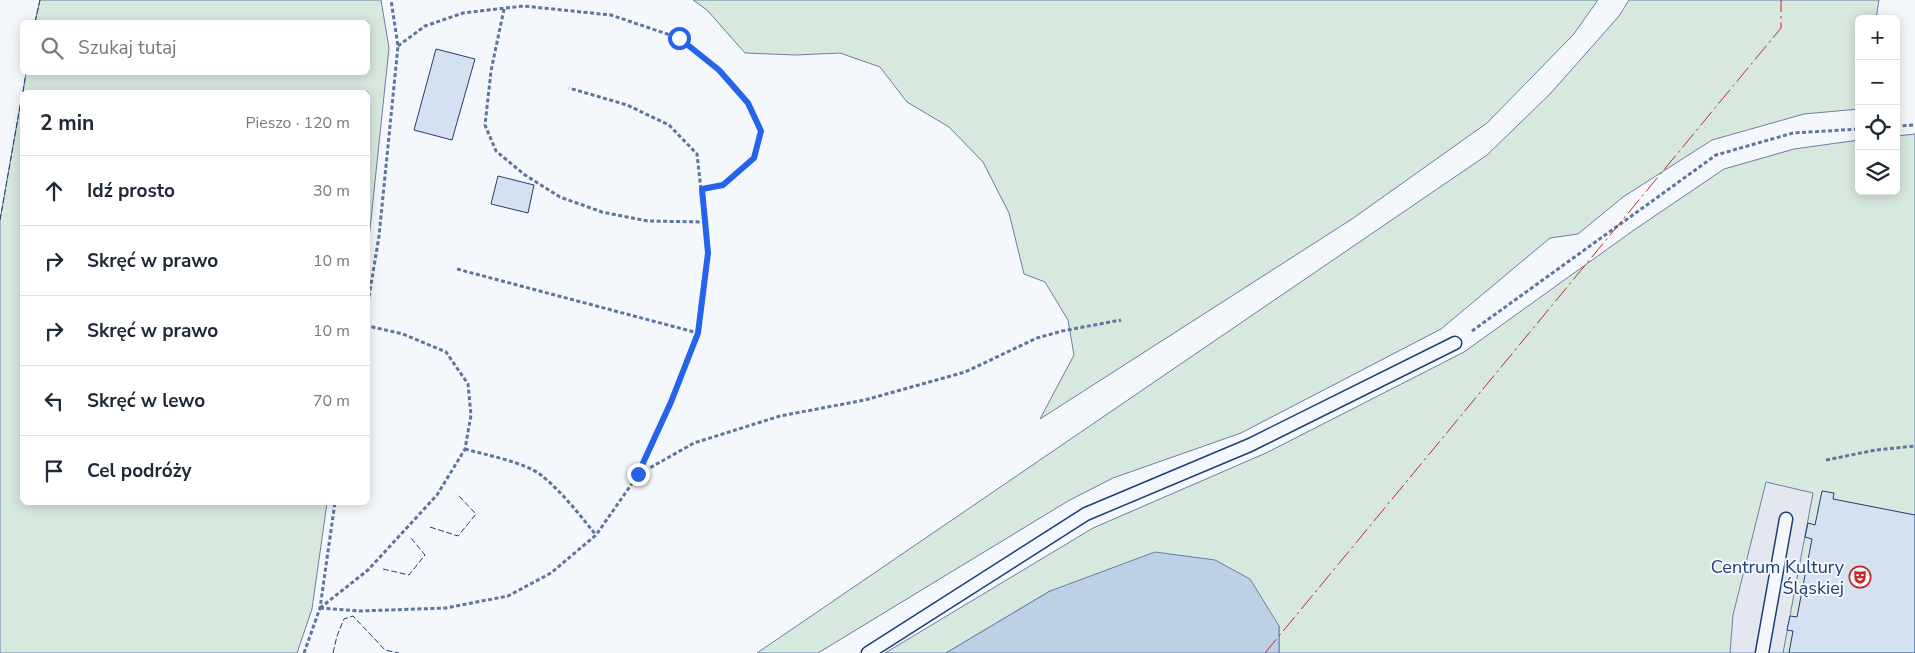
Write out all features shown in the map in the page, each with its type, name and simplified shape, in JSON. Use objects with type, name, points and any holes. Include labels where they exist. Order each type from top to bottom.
[{"type":"lane","points":[[868,653],[1086,514],[1250,445],[1455,343]]},
{"type":"lane","points":[[1762,653],[1786,519]]},
{"type":"path","points":[[370,292],[380,236],[398,46],[391,0]]},
{"type":"path","points":[[398,46],[425,26],[463,13],[524,6],[611,15],[679,38],[719,70],[748,103],[761,131],[754,158],[723,185],[702,189]]},
{"type":"path","points":[[504,9],[491,72],[485,125],[496,151],[525,175],[560,197],[602,212],[648,221],[705,222]]},
{"type":"path","points":[[320,608],[360,611],[446,608],[508,596],[551,574],[596,534],[638,474],[671,402],[698,333],[708,253],[697,154],[669,125],[627,105],[569,88]]},
{"type":"path","points":[[1900,126],[1915,125]]},
{"type":"path","points":[[1455,343],[1716,155],[1793,133],[1855,129]]},
{"type":"path","points":[[457,269],[698,333]]},
{"type":"path","points":[[638,474],[694,443],[780,416],[865,400],[965,372],[1037,338],[1062,331],[1121,320]]},
{"type":"path","points":[[320,608],[368,570],[437,495],[465,449],[472,415],[468,384],[446,352],[403,334],[370,326]]},
{"type":"path","points":[[1826,460],[1876,450],[1915,446]]},
{"type":"path","points":[[465,449],[506,459],[540,474],[570,502],[596,534]]},
{"type":"path","points":[[304,653],[320,608],[335,505]]},
{"type":"shaded area","points":[[40,0],[381,0],[389,48],[370,229],[370,90],[23,90],[26,75],[370,75],[370,20],[35,20]]},
{"type":"shaded area","points":[[693,0],[1598,0],[1573,35],[1487,123],[1352,219],[1040,419],[1074,355],[1068,320],[1045,282],[1024,274],[1009,213],[983,162],[949,127],[907,102],[880,67],[840,53],[796,55],[745,53],[707,10]]},
{"type":"shaded area","points":[[1629,0],[1879,0],[1877,15],[1855,15],[1855,109],[1804,114],[1712,140],[1623,197],[1578,234],[1550,238],[1441,329],[1241,433],[1113,478],[1068,501],[818,653],[757,653],[1487,155],[1550,94],[1619,16]]},
{"type":"shaded area","points":[[20,106],[20,505],[327,505],[312,609],[297,653],[0,653],[0,220]]},
{"type":"shaded area","points":[[1915,134],[1915,653],[1279,653],[1279,626],[1050,591],[946,653],[885,653],[1093,528],[1266,453],[1464,352],[1634,230],[1724,169],[1794,149],[1855,141],[1855,195],[1900,195],[1900,136]]},
{"type":"shaded area","points":[[1766,482],[1813,493],[1783,653],[1730,653],[1733,615]]},
{"type":"water","points":[[1155,552],[1215,560],[1250,579],[1279,626],[1279,653],[946,653],[1050,591]]},
{"type":"building","points":[[436,49],[475,59],[452,140],[414,130]]},
{"type":"building","points":[[498,176],[534,185],[528,213],[491,204]]},
{"type":"building","name":"Centrum Kultury Śląskiej","points":[[1822,491],[1834,493],[1833,499],[1915,515],[1915,653],[1789,653],[1793,631],[1787,630],[1790,616],[1797,617],[1812,539],[1805,537],[1808,523],[1815,525]]},
{"type":"fence","points":[[35,20],[40,0]]},
{"type":"fence","points":[[23,90],[26,75]]},
{"type":"fence","points":[[0,220],[20,106]]},
{"type":"fence","points":[[430,527],[458,536],[476,514],[457,494]]},
{"type":"fence","points":[[383,569],[409,575],[425,555],[411,538]]},
{"type":"fence","points":[[333,653],[344,619],[353,616],[385,650],[399,653]]},
{"type":"power","points":[[1265,653],[1781,28],[1781,0]]},
{"type":"place","name":"Centrum Kultury Śląskiej","points":[[1860,577]]},
{"type":"route","points":[[638,474],[671,402],[698,333],[708,253],[702,189],[723,185],[754,158],[761,131],[748,103],[719,70],[679,38]]}]
